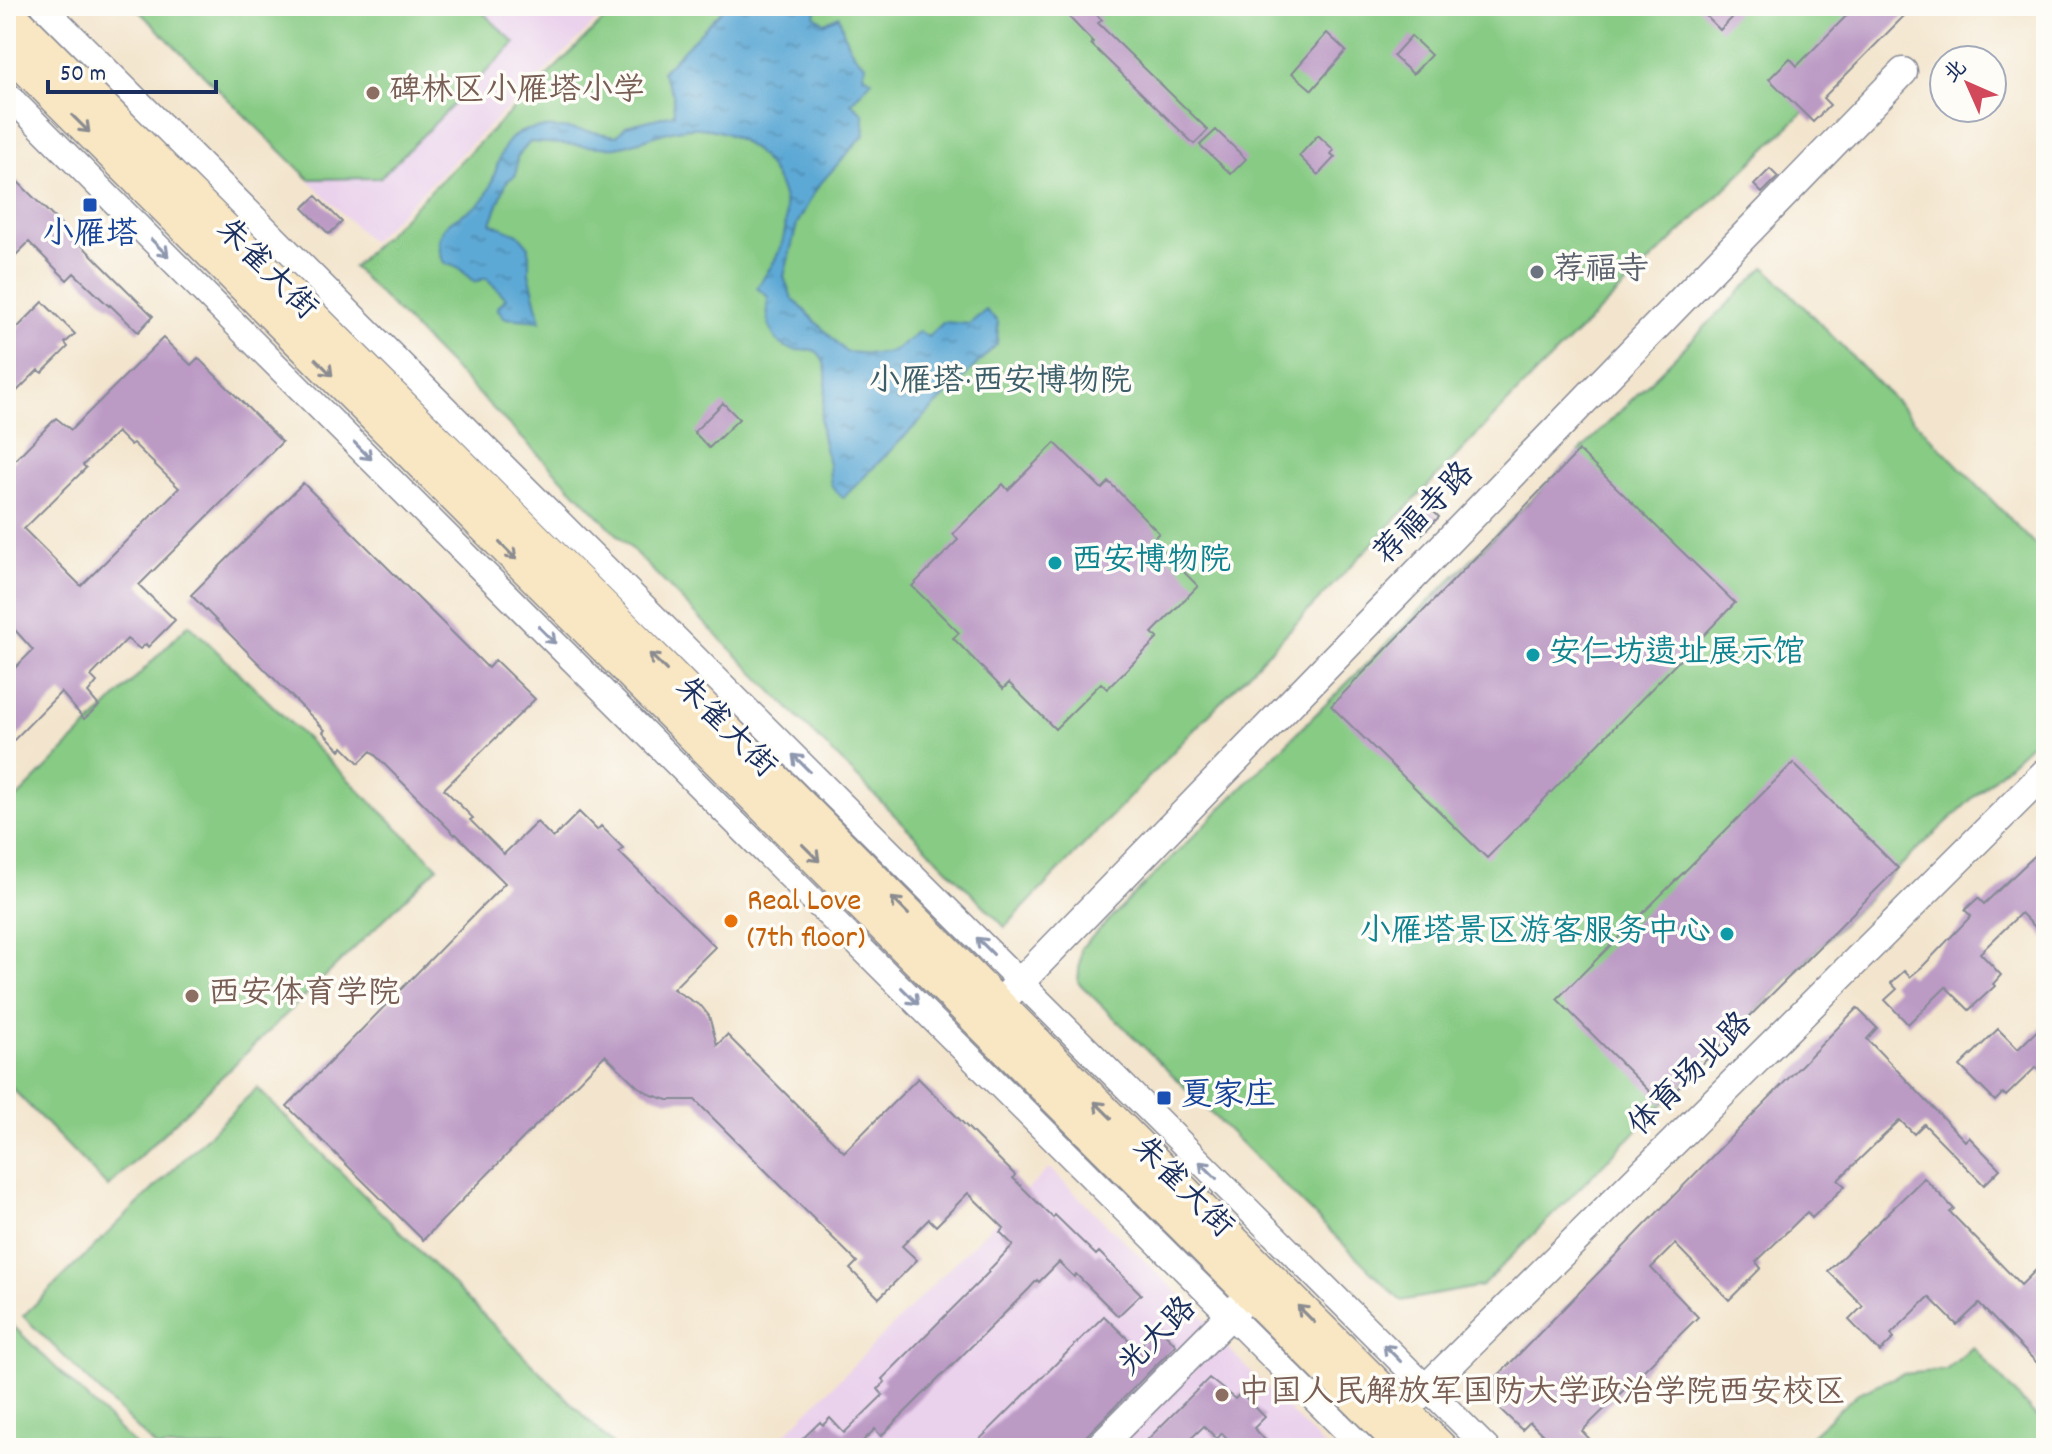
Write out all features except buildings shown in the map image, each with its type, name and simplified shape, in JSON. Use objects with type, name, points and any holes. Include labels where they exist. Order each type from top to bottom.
[{"type":"main road","name":"朱雀大街","points":[[6,11],[998,1005],[1249,1296]]},
{"type":"main road","name":"朱雀大街","points":[[6,48],[1389,1434],[1441,1448]]},
{"type":"street","points":[[43,6],[1487,1448]]},
{"type":"street","name":"荐福寺路","points":[[998,1005],[1903,72]]},
{"type":"street","points":[[6,93],[308,397],[1249,1296]]},
{"type":"street","name":"体育场北路","points":[[1389,1434],[1427,1388],[2046,772]]},
{"type":"street","name":"光大路","points":[[1098,1448],[1249,1296]]},
{"type":"shaded area","name":"碑林区小雁塔小学","points":[[134,6],[612,6],[371,242]]},
{"type":"shaded area","points":[[1049,1168],[1211,1325],[1087,1448],[771,1448]]},
{"type":"shaded area","name":"中国人民解放军国防大学政治学院西安校区","points":[[1222,1342],[1326,1448],[1117,1448]]},
{"type":"green space","name":"碑林区小雁塔小学","points":[[134,6],[476,6],[515,43],[380,178],[309,179]]},
{"type":"green space","name":"小雁塔·西安博物院","points":[[618,6],[1899,6],[1905,13],[1536,373],[1005,927],[353,267]]},
{"type":"green space","points":[[1765,267],[2046,556],[2046,729],[1898,868],[1482,1286],[1401,1301],[1078,982],[1081,948]]},
{"type":"green space","points":[[189,624],[438,867],[108,1187],[6,1082],[6,809]]},
{"type":"green space","points":[[257,1088],[616,1448],[157,1448],[23,1316]]},
{"type":"green space","points":[[6,1319],[138,1448],[6,1448]]},
{"type":"green space","points":[[1973,1347],[2046,1428],[2046,1448],[1803,1448],[1809,1437],[1858,1393],[1902,1374],[1946,1370]]},
{"type":"water","points":[[726,6],[817,6],[815,16],[825,23],[839,16],[851,49],[866,65],[863,74],[872,80],[851,103],[863,113],[865,134],[818,186],[797,224],[784,277],[792,298],[846,352],[886,353],[901,346],[919,331],[928,337],[944,322],[969,324],[986,310],[998,322],[997,344],[843,498],[831,484],[821,428],[826,385],[824,362],[815,351],[797,350],[780,344],[771,331],[768,297],[757,288],[783,240],[786,220],[784,200],[778,181],[767,164],[754,150],[737,139],[719,131],[689,128],[616,147],[530,142],[517,157],[516,175],[507,181],[491,223],[518,234],[529,247],[529,273],[541,321],[505,318],[497,308],[506,298],[486,278],[474,282],[459,268],[444,263],[440,250],[439,241],[444,228],[484,199],[503,151],[515,136],[524,131],[546,128],[617,136],[626,126],[674,114],[673,94],[662,72]]},
{"type":"place","name":"碑林区小雁塔小学","points":[[373,93]]},
{"type":"place","name":"小雁塔","points":[[90,205]]},
{"type":"place","name":"荐福寺","points":[[1537,272]]},
{"type":"place","name":"西安博物院","points":[[1055,563]]},
{"type":"place","name":"安仁坊遗址展示馆","points":[[1533,655]]},
{"type":"place","name":"Real Love (7th floor)","points":[[731,921]]},
{"type":"place","name":"小雁塔景区游客服务中心","points":[[1727,934]]},
{"type":"place","name":"西安体育学院","points":[[192,996]]},
{"type":"place","name":"夏家庄","points":[[1164,1098]]},
{"type":"place","name":"中国人民解放军国防大学政治学院西安校区","points":[[1222,1395]]}]
